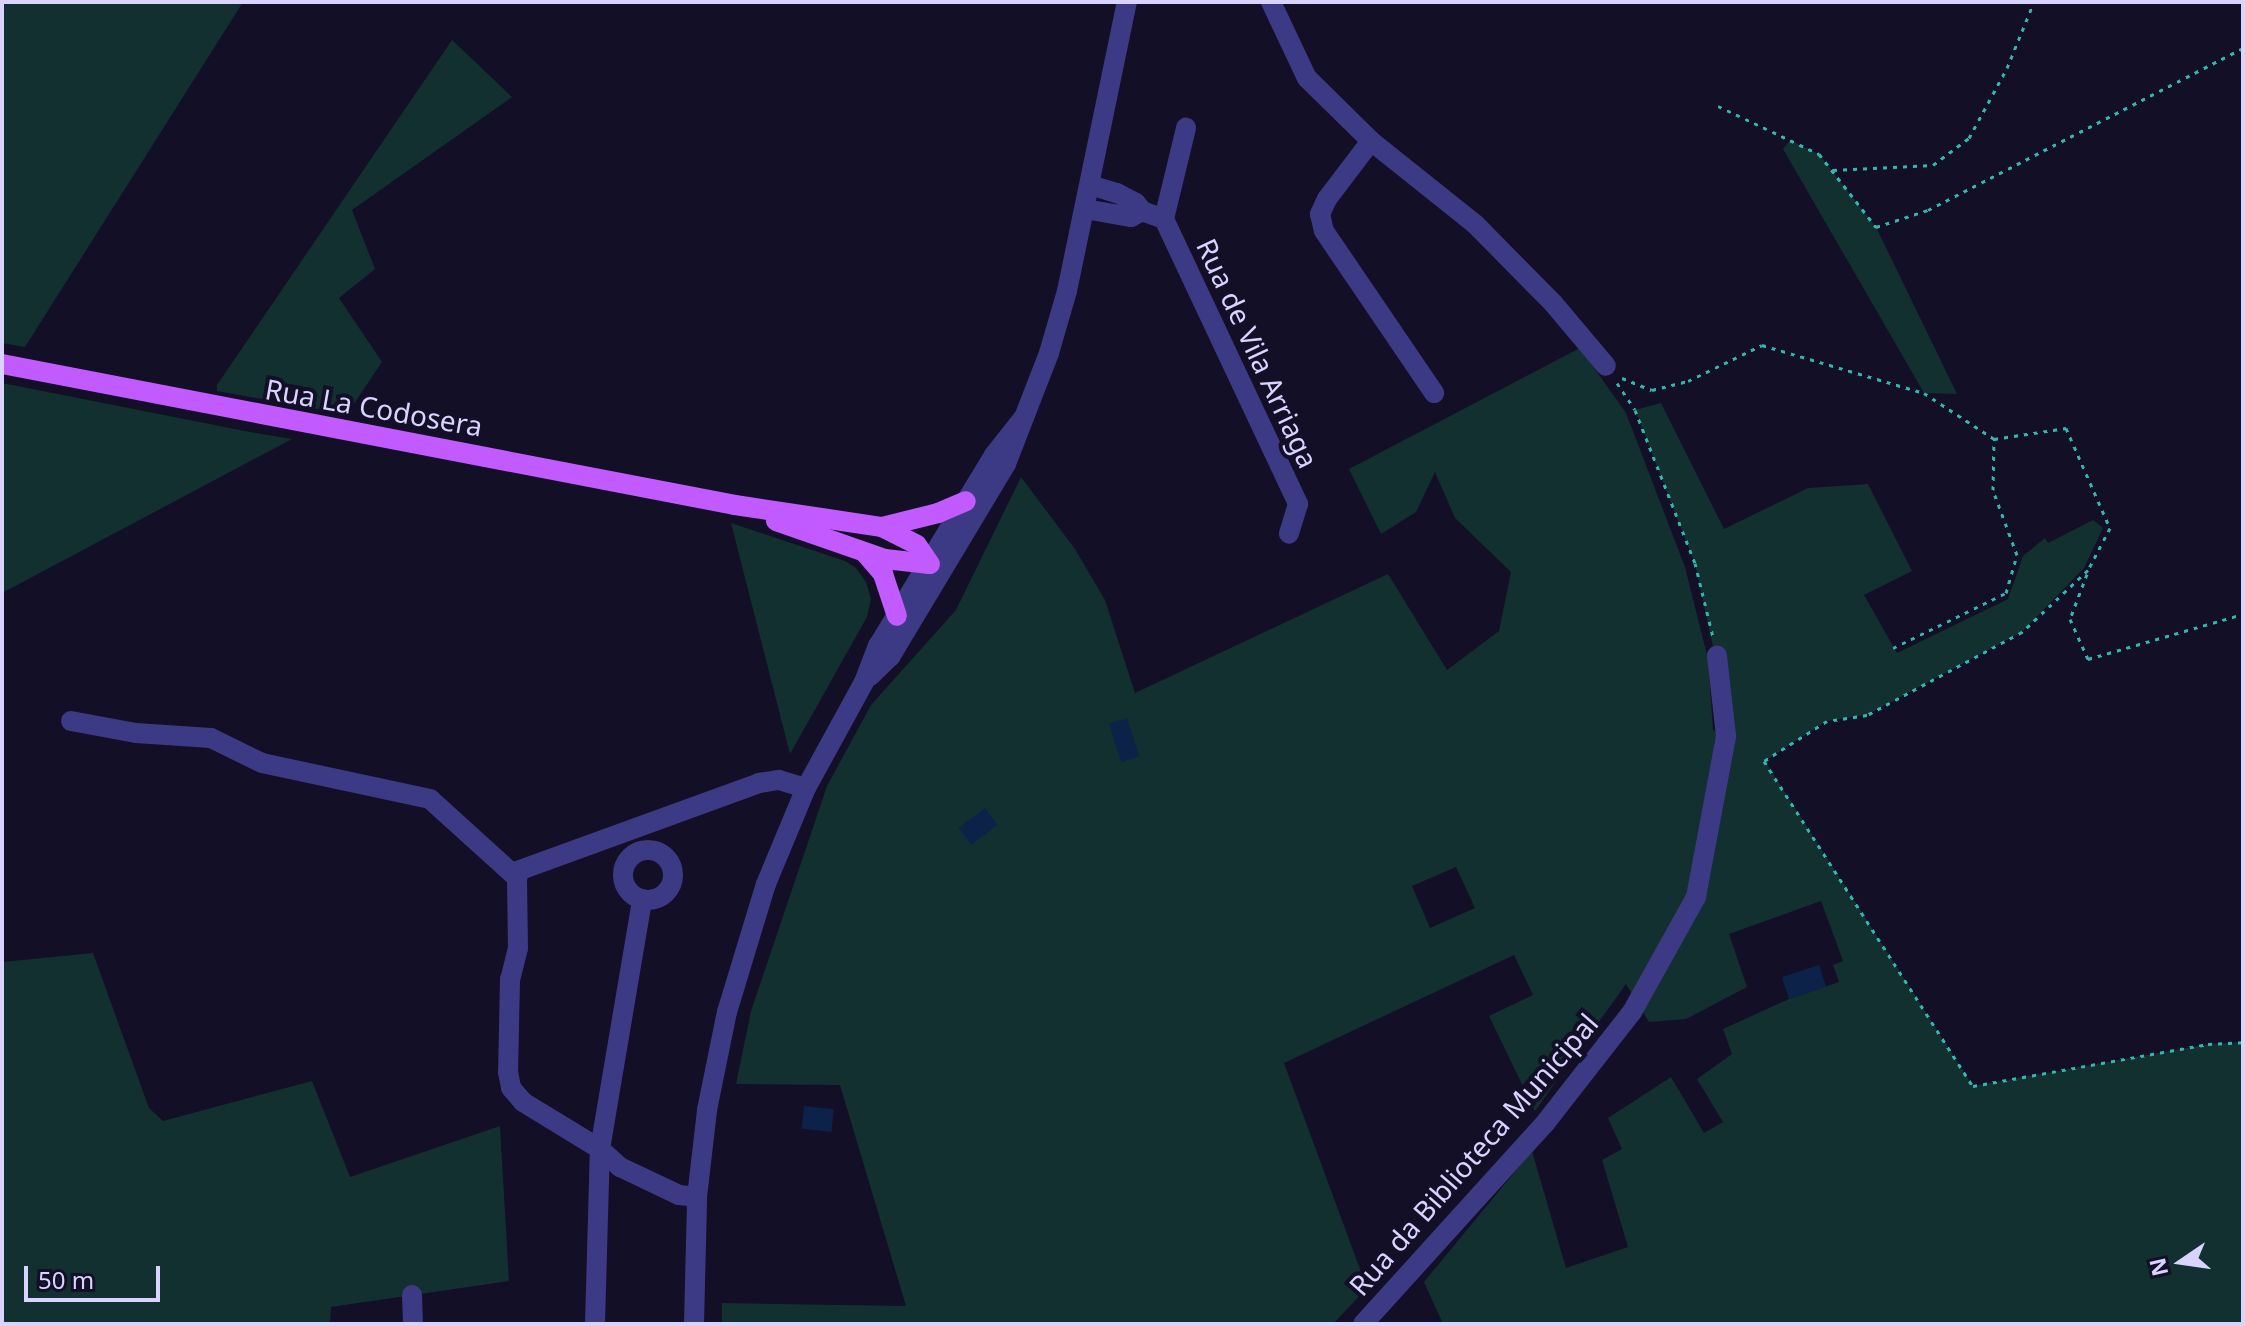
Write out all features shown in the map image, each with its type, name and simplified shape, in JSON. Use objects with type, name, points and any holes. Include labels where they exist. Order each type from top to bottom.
[{"type":"main road","name":"Rua La Codosera","points":[[2,364],[735,505]]},
{"type":"main road","points":[[882,527],[938,513],[966,501]]},
{"type":"main road","points":[[735,505],[882,527],[917,545],[937,568]]},
{"type":"main road","points":[[735,505],[865,553],[937,568]]},
{"type":"main road","points":[[865,553],[883,574],[897,616]]},
{"type":"street","points":[[694,1324],[697,1197],[707,1110],[727,1012],[766,884],[806,788],[864,682],[878,646],[897,616],[937,568],[1006,464],[1067,291],[1127,2]]},
{"type":"street","points":[[1271,2],[1307,78],[1371,141],[1475,224],[1553,303],[1606,366]]},
{"type":"street","points":[[1164,219],[1186,128]]},
{"type":"street","points":[[1371,141],[1327,199],[1320,214],[1324,231],[1434,393]]},
{"type":"street","name":"Rua de Vila Arriaga","points":[[1090,185],[1127,198],[1142,211],[1164,219],[1298,504],[1289,534]]},
{"type":"street","name":"Rua de Vila Arriaga","points":[[1085,209],[1131,217],[1142,211]]},
{"type":"street","points":[[864,682],[890,657],[937,568],[966,501],[994,455],[1024,417]]},
{"type":"street","name":"Rua da Biblioteca Municipal","points":[[1363,1324],[1546,1122],[1623,1024],[1696,897],[1726,736],[1717,656]]},
{"type":"street","points":[[71,721],[136,733],[211,738],[262,763],[430,799],[517,878],[520,910],[518,948],[510,979],[508,1072],[511,1088],[523,1102],[600,1149],[620,1167],[679,1195],[697,1197]]},
{"type":"street","points":[[512,873],[759,783],[779,780],[806,788]]},
{"type":"street","points":[[595,1324],[600,1149],[642,900]]},
{"type":"street","points":[[412,1295],[413,1324]]},
{"type":"path","points":[[1831,170],[1933,165],[1969,138],[2007,68],[2034,2]]},
{"type":"path","points":[[1718,106],[1819,154],[1876,227],[1928,210],[2243,48]]},
{"type":"path","points":[[1606,366],[1631,384],[1652,390],[1688,381],[1762,345],[1832,363],[1924,393],[1994,439],[2066,428],[2110,528],[2088,570],[2070,619],[2088,659],[2243,614]]},
{"type":"path","points":[[1606,366],[1635,410],[1680,522],[1695,563],[1717,656]]},
{"type":"path","points":[[1893,648],[2006,593],[2017,555],[1993,490],[1994,439]]},
{"type":"path","points":[[2088,570],[2022,632],[1867,715],[1827,721],[1764,761],[1973,1086],[2208,1044],[2243,1042]]},
{"type":"green space","points":[[2,2],[243,2],[25,347],[2,343]]},
{"type":"green space","points":[[452,40],[512,97],[352,210],[375,269],[339,298],[382,362],[347,414],[217,391],[217,385]]},
{"type":"green space","points":[[1790,140],[1819,154],[1876,227],[1957,394],[1924,393],[1783,149]]},
{"type":"green space","points":[[1580,348],[1626,413],[1685,567],[1708,659],[1713,730],[1734,743],[1695,564],[1635,410],[1661,403],[1724,529],[1808,488],[1868,484],[1912,571],[1864,595],[1897,653],[2008,599],[2023,556],[2045,538],[2048,543],[2093,520],[2103,528],[2084,568],[2022,632],[1867,715],[1827,721],[1765,761],[1973,1086],[2208,1044],[2243,1042],[2243,1324],[1443,1324],[1424,1282],[1532,1151],[1566,1268],[1628,1247],[1602,1160],[1622,1149],[1608,1118],[1671,1077],[1704,1133],[1723,1122],[1697,1079],[1732,1054],[1723,1029],[1789,999],[1839,982],[1833,965],[1843,961],[1821,901],[1729,934],[1747,987],[1686,1019],[1649,1022],[1626,984],[1535,1111],[1489,1016],[1533,995],[1514,955],[1284,1063],[1367,1288],[1333,1324],[722,1324],[722,1303],[906,1306],[840,1085],[736,1084],[751,1011],[827,786],[871,705],[956,610],[1021,477],[1075,549],[1105,600],[1135,693],[1388,574],[1447,670],[1499,631],[1511,572],[1455,518],[1435,472],[1416,512],[1381,534],[1349,469]],"holes":[[[1456,867],[1475,908],[1430,928],[1412,886]]]},
{"type":"green space","points":[[2,383],[250,432],[292,439],[2,593]]},
{"type":"green space","points":[[731,523],[845,561],[856,568],[866,582],[871,599],[867,617],[790,754]]},
{"type":"green space","points":[[93,953],[149,1108],[163,1121],[312,1081],[350,1177],[500,1126],[509,1281],[331,1307],[330,1324],[2,1324],[2,962]]},
{"type":"water","points":[[1127,718],[1139,756],[1121,762],[1109,724]]},
{"type":"water","points":[[985,808],[998,825],[971,845],[959,828]]},
{"type":"water","points":[[1819,965],[1826,987],[1789,999],[1782,977]]},
{"type":"water","points":[[804,1106],[834,1109],[831,1132],[802,1129]]}]
